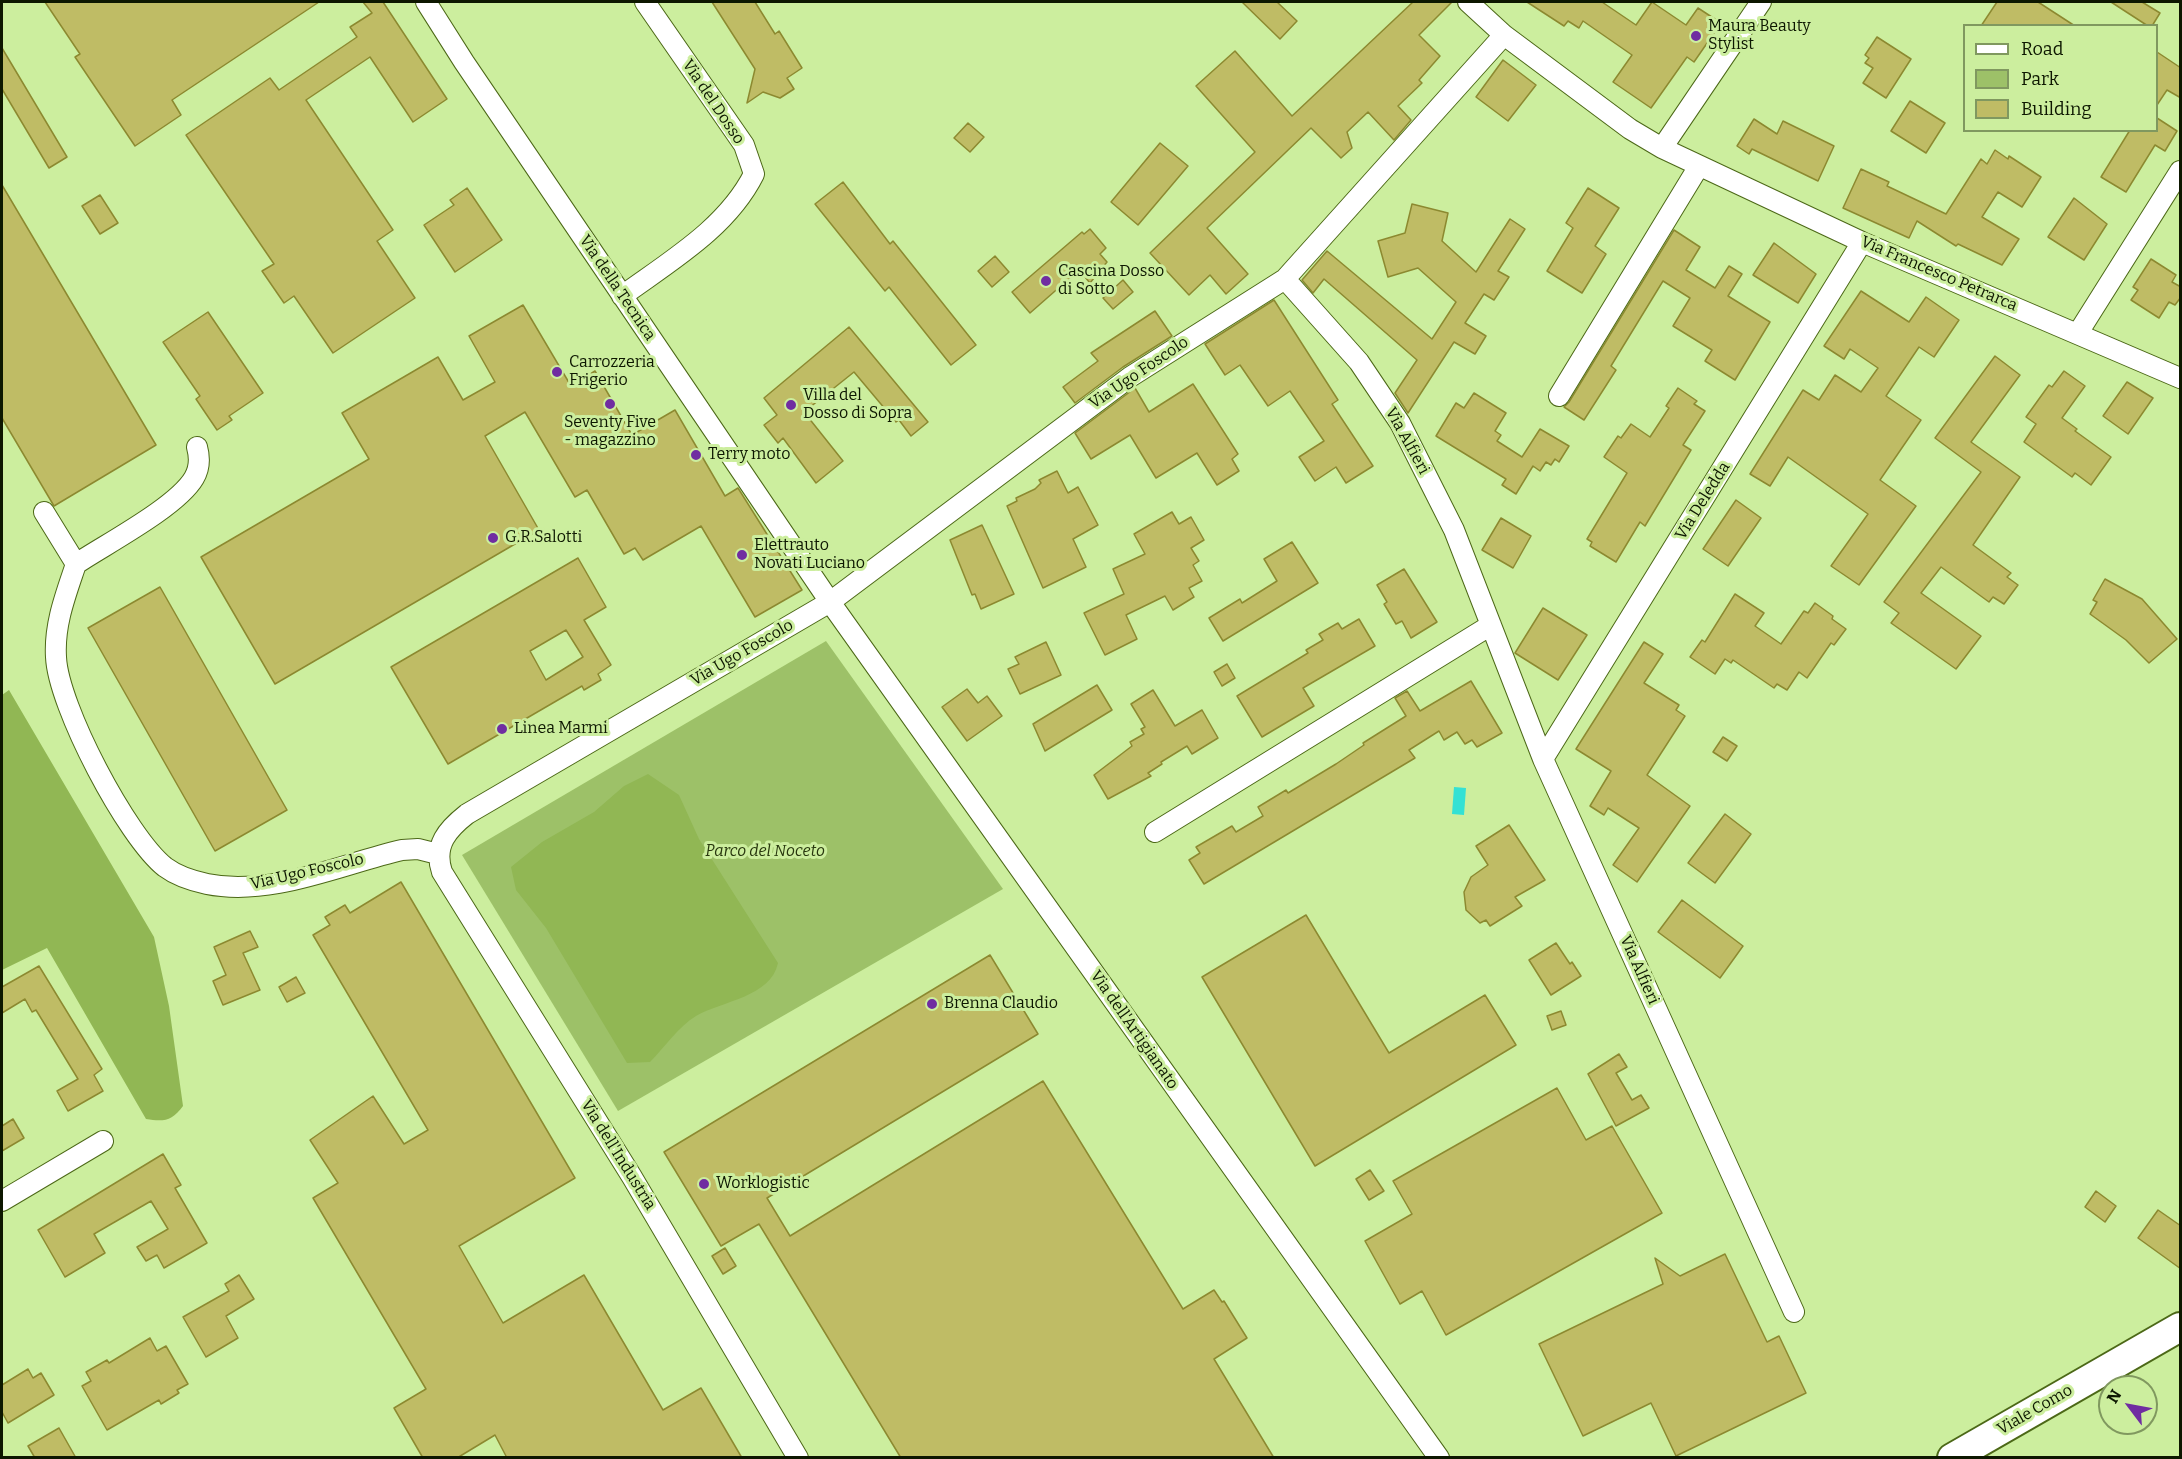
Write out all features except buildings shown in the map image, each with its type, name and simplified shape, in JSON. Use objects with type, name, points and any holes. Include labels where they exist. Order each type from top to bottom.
[{"type":"main road","name":"Viale Como","points":[[1952,1458],[2181,1327]]},
{"type":"street","name":"Via della Tecnica","points":[[426,2],[464,62],[830,602]]},
{"type":"street","name":"Via del Dosso","points":[[622,296],[718,223],[744,194],[754,174],[744,145],[645,2]]},
{"type":"street","name":"Via Francesco Petrarca","points":[[1468,2],[1504,35],[1630,129],[1662,148],[1862,242],[2181,378]]},
{"type":"street","points":[[1662,148],[1761,2]]},
{"type":"street","name":"Via Ugo Foscolo","points":[[76,564],[58,625],[56,657],[61,687],[72,718],[97,767],[144,844],[164,866],[197,882],[242,886],[289,879],[402,850],[418,849],[438,854],[448,831],[467,814],[830,602],[1130,377],[1285,279],[1504,35]]},
{"type":"street","points":[[1559,396],[1699,166]]},
{"type":"street","points":[[2078,333],[2181,171]]},
{"type":"street","name":"Via Deledda","points":[[1543,759],[1862,242]]},
{"type":"street","name":"Via Alfieri","points":[[1285,279],[1359,362],[1400,423],[1454,530],[1543,759],[1794,1312]]},
{"type":"street","points":[[44,512],[76,564],[167,505],[187,488],[197,472],[199,456],[197,447]]},
{"type":"street","name":"Via dell'Artigianato","points":[[830,602],[1439,1458]]},
{"type":"street","points":[[1155,832],[1491,625]]},
{"type":"street","name":"Via dell'Industria","points":[[438,854],[442,872],[447,881],[632,1177],[798,1458]]},
{"type":"street","points":[[2,1201],[103,1141]]},
{"type":"green space","name":"Parco del Noceto","points":[[826,641],[1003,889],[618,1111],[462,855]]},
{"type":"green space","points":[[9,690],[154,937],[169,1006],[183,1106],[175,1115],[167,1119],[146,1119],[47,948],[2,970],[2,695]]},
{"type":"green space","points":[[648,774],[679,795],[699,839],[778,963],[774,974],[766,984],[744,997],[690,1020],[650,1062],[627,1063],[546,928],[516,890],[511,867],[542,842],[594,812],[624,786]]},
{"type":"water","points":[[1454,787],[1466,788],[1464,815],[1452,814]]},
{"type":"place","name":"Maura Beauty Stylist","points":[[1696,36]]},
{"type":"place","name":"Cascina Dosso di Sotto","points":[[1046,281]]},
{"type":"place","name":"Carrozzeria Frigerio","points":[[557,372]]},
{"type":"place","name":"Seventy Five - magazzino","points":[[610,404]]},
{"type":"place","name":"Villa del Dosso di Sopra","points":[[791,405]]},
{"type":"place","name":"Terry moto","points":[[696,455]]},
{"type":"place","name":"G.R.Salotti","points":[[493,538]]},
{"type":"place","name":"Elettrauto Novati Luciano","points":[[742,555]]},
{"type":"place","name":"Linea Marmi","points":[[502,729]]},
{"type":"place","name":"Brenna Claudio","points":[[932,1004]]},
{"type":"place","name":"Worklogistic","points":[[704,1184]]}]
